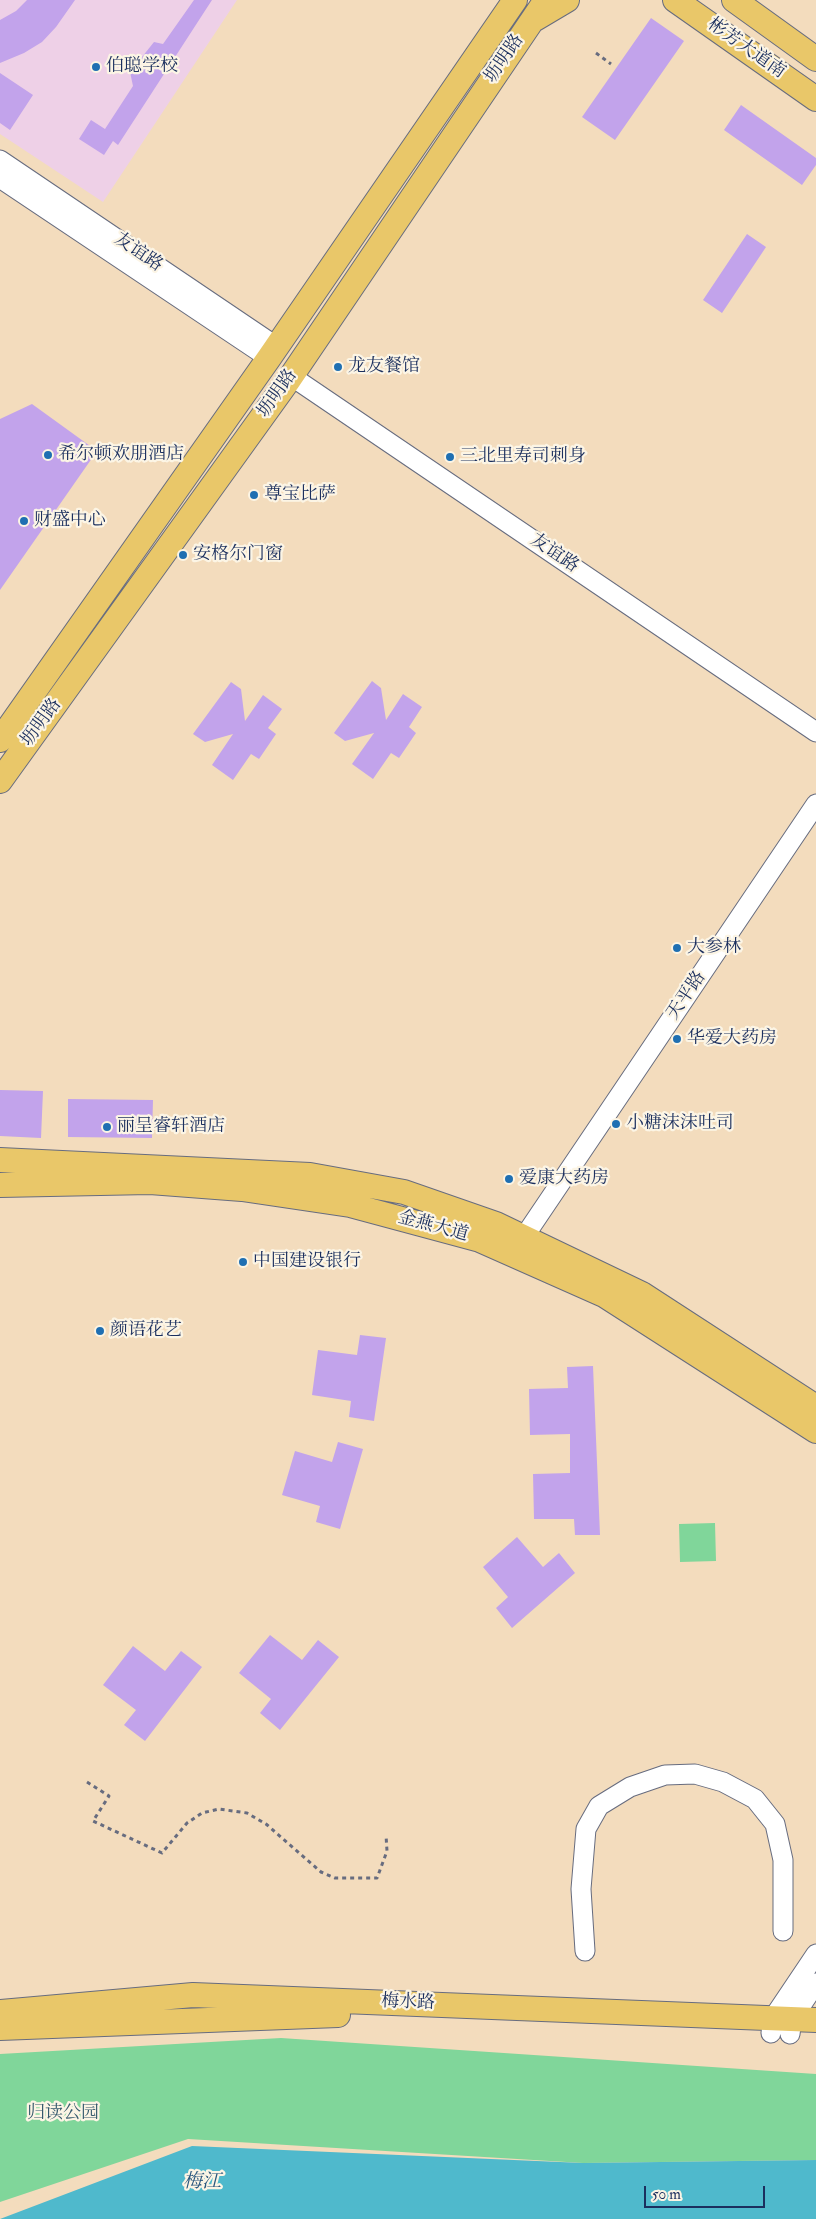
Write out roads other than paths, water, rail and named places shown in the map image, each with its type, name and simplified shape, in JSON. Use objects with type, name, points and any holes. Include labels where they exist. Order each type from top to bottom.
[{"type":"main road","name":"坜明路","points":[[0,781],[291,376],[546,0]]},
{"type":"main road","points":[[531,21],[567,0]]},
{"type":"main road","name":"彬芳大道南","points":[[675,0],[816,99]]},
{"type":"main road","name":"彬芳大道南","points":[[734,0],[816,59]]},
{"type":"main road","name":"坜明路","points":[[0,740],[273,353],[514,2]]},
{"type":"main road","name":"金燕大道","points":[[0,1160],[310,1175],[404,1192],[496,1224],[642,1294],[816,1408]]},
{"type":"main road","name":"金燕大道","points":[[0,1185],[150,1182],[242,1189],[350,1205],[480,1240],[604,1295],[816,1432]]},
{"type":"main road","name":"梅水路","points":[[0,2012],[193,1995],[782,2026],[816,2037]]},
{"type":"main road","name":"梅水路","points":[[0,2028],[413,2012],[782,2026],[816,2020]]},
{"type":"street","name":"友谊路","points":[[0,160],[273,353]]},
{"type":"street","name":"友谊路","points":[[0,178],[273,353]]},
{"type":"street","name":"友谊路","points":[[291,376],[816,732]]},
{"type":"street","name":"天平路","points":[[524,1237],[816,804]]},
{"type":"street","points":[[585,1951],[581,1889],[586,1829],[599,1806],[630,1787],[665,1775],[695,1774],[723,1782],[755,1799],[775,1824],[783,1860],[783,1931]]},
{"type":"street","points":[[782,2026],[816,1954]]},
{"type":"street","points":[[782,2026],[816,1983]]},
{"type":"water","name":"梅江","points":[[192,2146],[583,2163],[816,2160],[816,2219],[0,2219]]},
{"type":"place","name":"伯聪学校","points":[[96,67]]},
{"type":"place","name":"龙友餐馆","points":[[338,367]]},
{"type":"place","name":"希尔顿欢朋酒店","points":[[48,455]]},
{"type":"place","name":"三北里寿司刺身","points":[[450,457]]},
{"type":"place","name":"尊宝比萨","points":[[254,495]]},
{"type":"place","name":"财盛中心","points":[[24,521]]},
{"type":"place","name":"安格尔门窗","points":[[183,555]]},
{"type":"place","name":"大参林","points":[[677,948]]},
{"type":"place","name":"华爱大药房","points":[[677,1039]]},
{"type":"place","name":"小糖沫沫吐司","points":[[616,1124]]},
{"type":"place","name":"丽呈睿轩酒店","points":[[107,1127]]},
{"type":"place","name":"爱康大药房","points":[[509,1179]]},
{"type":"place","name":"中国建设银行","points":[[243,1262]]},
{"type":"place","name":"颜语花艺","points":[[100,1331]]},
{"type":"park label","name":"归读公园","points":[[63,2114]]}]
